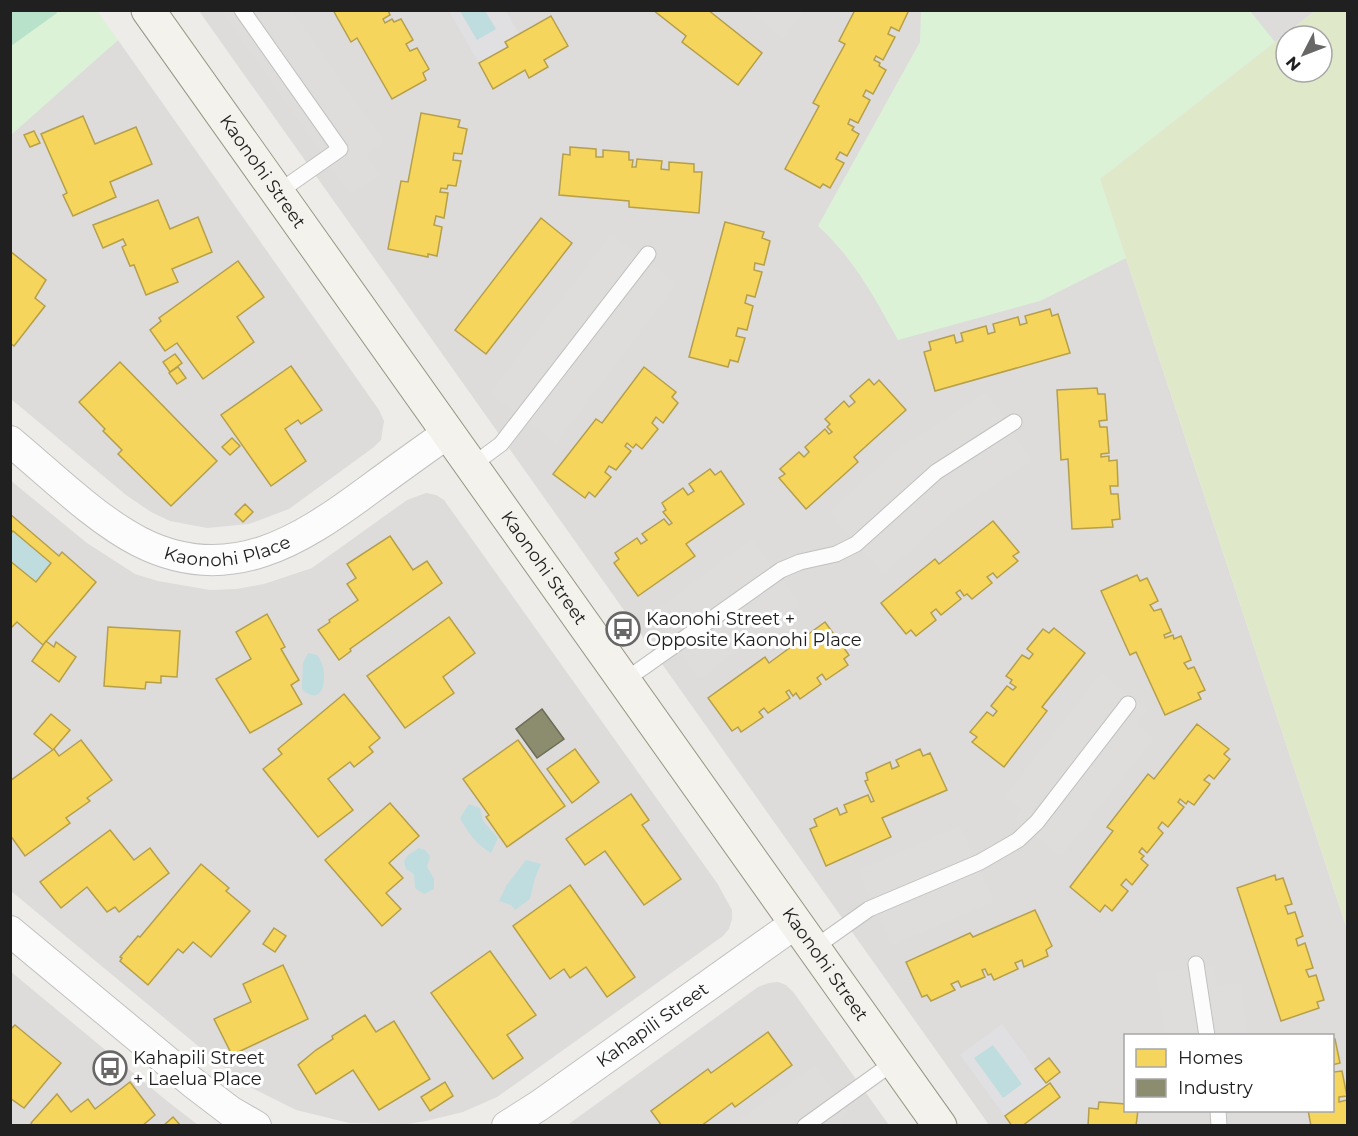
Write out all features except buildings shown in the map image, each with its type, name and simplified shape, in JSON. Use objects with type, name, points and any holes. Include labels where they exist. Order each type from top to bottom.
[{"type":"street","name":"Kaonohi Street","points":[[148,10],[940,1125]]},
{"type":"street","name":"Kaonohi Place","points":[[10,441],[99,515],[141,542],[172,554],[221,559],[274,549],[300,537],[328,520],[448,433]]},
{"type":"street","points":[[10,931],[192,1082],[230,1111],[256,1125]]},
{"type":"street","name":"Kahapili Street","points":[[507,1125],[805,936]]},
{"type":"lane","points":[[242,10],[340,149],[278,193]]},
{"type":"lane","points":[[471,466],[501,444],[648,254]]},
{"type":"lane","points":[[624,681],[781,570],[800,562],[836,554],[856,544],[936,472],[1014,422]]},
{"type":"lane","points":[[805,936],[980,862],[1018,840],[1038,822],[1128,704]]},
{"type":"lane","points":[[1196,963],[1206,1034]]},
{"type":"lane","points":[[805,1125],[894,1062]]},
{"type":"shaded area","points":[[199,11],[1315,11],[1298,24],[1274,24],[1274,43],[1100,179],[1347,929],[1347,1125],[989,1125]]},
{"type":"shaded area","points":[[221,11],[292,11],[384,142],[366,155],[380,175],[351,195]]},
{"type":"shaded area","points":[[449,11],[460,11],[477,40],[496,29],[485,11],[506,11],[519,34],[505,42],[508,47],[479,63]]},
{"type":"shaded area","points":[[748,11],[804,11],[783,38]]},
{"type":"shaded area","points":[[118,40],[379,410],[384,421],[381,440],[374,447],[289,509],[249,524],[207,528],[170,521],[151,512],[126,495],[11,399],[10,135]]},
{"type":"shaded area","points":[[611,234],[677,284],[556,443],[490,393]]},
{"type":"shaded area","points":[[987,392],[1032,461],[952,513],[884,574],[829,512],[902,446]]},
{"type":"shaded area","points":[[10,480],[87,543],[135,574],[158,581],[210,590],[236,589],[264,584],[312,568],[407,500],[426,493],[436,495],[444,500],[717,883],[732,910],[729,929],[723,936],[497,1097],[463,1112],[407,1124],[349,1123],[296,1110],[244,1084],[11,891]]},
{"type":"shaded area","points":[[752,539],[800,605],[699,679],[651,613]]},
{"type":"shaded area","points":[[1101,673],[1147,709],[1136,723],[1154,738],[1061,856],[1015,820],[1022,810],[1005,796]]},
{"type":"shaded area","points":[[960,826],[994,901],[891,946],[858,871]]},
{"type":"shaded area","points":[[1214,966],[1217,986],[1240,983],[1248,1034],[1165,1034],[1156,974]]},
{"type":"shaded area","points":[[10,971],[167,1101],[198,1125],[11,1125]]},
{"type":"shaded area","points":[[778,982],[786,985],[794,993],[889,1125],[566,1126],[758,987]]},
{"type":"shaded area","points":[[1002,1024],[1047,1085],[1005,1116],[960,1055]]},
{"type":"shaded area","points":[[815,1066],[848,1113],[840,1119],[845,1125],[731,1126]]},
{"type":"green space","points":[[11,10],[56,10],[57,13],[11,46]]},
{"type":"green space","points":[[10,11],[97,11],[118,40],[11,135]]},
{"type":"green space","points":[[921,11],[1250,11],[1274,41],[1100,179],[1126,258],[1040,301],[898,340],[853,266],[818,226],[920,42]]},
{"type":"green space","points":[[1315,11],[1347,11],[1347,929],[1100,179],[1274,43],[1274,84],[1334,84],[1334,24],[1298,24]]},
{"type":"water","points":[[460,11],[485,11],[496,29],[477,40]]},
{"type":"water","points":[[13,531],[51,563],[36,582],[11,561]]},
{"type":"water","points":[[308,653],[317,655],[324,670],[323,686],[316,695],[310,695],[302,689],[303,663]]},
{"type":"water","points":[[469,804],[480,808],[483,821],[498,838],[491,853],[473,838],[460,818]]},
{"type":"water","points":[[419,848],[425,850],[430,856],[427,867],[434,879],[434,889],[424,894],[415,888],[414,874],[406,869],[404,862],[407,856]]},
{"type":"water","points":[[526,860],[541,864],[530,899],[515,910],[511,905],[499,901],[506,886]]},
{"type":"water","points":[[993,1045],[1022,1084],[1003,1098],[974,1058]]},
{"type":"place","name":"Kaonohi Street + Opposite Kaonohi Place","points":[[623,629]]},
{"type":"place","name":"Kahapili Street + Laelua Place","points":[[110,1068]]}]
